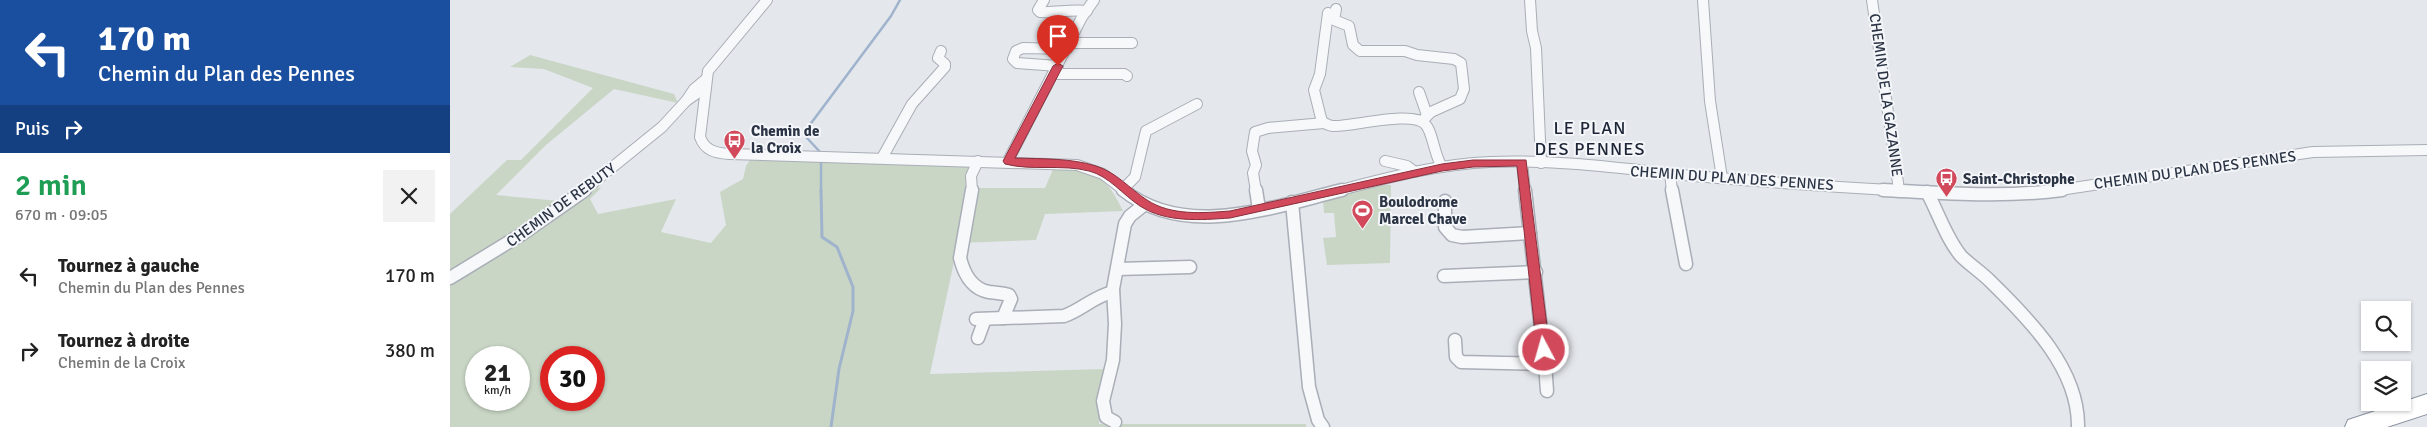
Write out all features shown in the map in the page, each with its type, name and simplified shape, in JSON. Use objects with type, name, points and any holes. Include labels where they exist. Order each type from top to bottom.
[{"type":"highway","points":[[2357,427],[2427,404]]},
{"type":"street","name":"CHEMIN DE REBUTY","points":[[450,278],[571,202],[670,120],[686,101],[706,83],[710,69],[767,0]]},
{"type":"street","points":[[1044,0],[1038,10],[1040,12],[1052,13],[1072,9],[1087,11]]},
{"type":"street","points":[[1008,161],[1094,0]]},
{"type":"street","points":[[1530,0],[1532,30],[1536,48],[1541,163]]},
{"type":"street","points":[[1703,0],[1710,101],[1722,178]]},
{"type":"street","name":"CHEMIN DE LA GAZANNE","points":[[1872,0],[1899,190]]},
{"type":"street","points":[[1259,209],[1253,173],[1256,165],[1252,151],[1255,132],[1265,128],[1309,127],[1324,124],[1332,126],[1424,118],[1460,99],[1464,89],[1461,63],[1454,59],[1417,55],[1405,50],[1364,52],[1357,50],[1353,46],[1349,26],[1334,20],[1332,11],[1320,74],[1314,90],[1324,124]]},
{"type":"street","points":[[1127,76],[1124,74],[1056,70],[1017,62],[1013,59],[1016,51],[1020,49],[1132,42]]},
{"type":"street","points":[[882,158],[912,104],[945,66],[938,58],[941,51]]},
{"type":"street","name":"CHEMIN DU PLAN DES PENNES","points":[[706,83],[700,137],[702,144],[710,151],[729,154],[1008,161],[1085,166],[1101,171],[1145,204],[1165,212],[1192,216],[1230,215],[1415,172],[1473,163],[1541,163],[1722,178],[1992,195],[2032,194],[2313,152],[2427,150]]},
{"type":"street","points":[[1419,92],[1433,151],[1442,167]]},
{"type":"street","points":[[1123,189],[1135,177],[1146,130],[1197,104]]},
{"type":"street","points":[[978,160],[971,176],[972,194],[960,258],[968,279],[980,290],[1007,294],[1011,297],[1003,318]]},
{"type":"street","points":[[1385,161],[1407,166],[1415,172]]},
{"type":"street","points":[[1522,163],[1536,272],[1547,391]]},
{"type":"street","points":[[1670,173],[1686,264]]},
{"type":"street","points":[[1927,192],[1959,253],[2011,301],[2064,372],[2078,399],[2080,416],[2078,427]]},
{"type":"street","points":[[1445,201],[1445,227],[1447,232],[1452,235],[1462,237],[1531,236]]},
{"type":"street","points":[[1292,202],[1309,387],[1318,420],[1323,427]]},
{"type":"street","points":[[1115,422],[1106,417],[1103,407],[1114,360],[1115,324],[1113,292],[1125,224],[1130,216],[1145,204]]},
{"type":"street","points":[[1452,242],[1531,236]]},
{"type":"street","points":[[1117,269],[1190,267]]},
{"type":"street","points":[[1444,276],[1536,272]]},
{"type":"street","points":[[978,338],[980,319],[1069,315],[1096,296],[1113,292]]},
{"type":"street","points":[[1455,340],[1456,357],[1460,362],[1545,364]]},
{"type":"green space","points":[[530,55],[674,94],[678,103],[614,89],[546,145],[496,195],[559,201],[506,238],[450,272],[450,214],[507,160],[521,160],[593,88],[544,69],[510,67]]},
{"type":"green space","points":[[750,160],[973,164],[968,188],[1045,188],[1054,167],[1089,173],[1104,182],[1117,198],[1123,211],[1045,214],[1036,240],[958,243],[930,374],[1104,369],[1099,424],[1306,424],[1306,427],[450,427],[450,283],[544,226],[596,187],[601,188],[590,199],[598,214],[676,199],[661,232],[711,243],[726,225],[720,192],[743,179],[746,166]]},
{"type":"green space","name":"Boulodrome Marcel Chave","points":[[1383,185],[1391,185],[1390,263],[1327,265],[1323,238],[1336,237],[1334,213],[1324,213],[1323,199]]},
{"type":"waterway","points":[[821,153],[807,138],[806,130],[891,16],[900,0]]},
{"type":"waterway","points":[[821,161],[821,190]]},
{"type":"waterway","points":[[821,190],[822,237],[837,247],[853,287],[853,311],[839,369],[831,427]]},
{"type":"place","name":"Chemin de la Croix","points":[[735,159]]},
{"type":"place","name":"Saint-Christophe","points":[[1947,198]]},
{"type":"place","name":"Boulodrome Marcel Chave","points":[[1363,230]]},
{"type":"district","name":"LE PLAN DES PENNES","points":[[1590,138]]},
{"type":"route","points":[[1058,66],[1008,161],[1066,164],[1094,168],[1107,175],[1137,200],[1156,209],[1175,214],[1192,216],[1230,215],[1442,167],[1490,162],[1522,163],[1544,350]]}]
